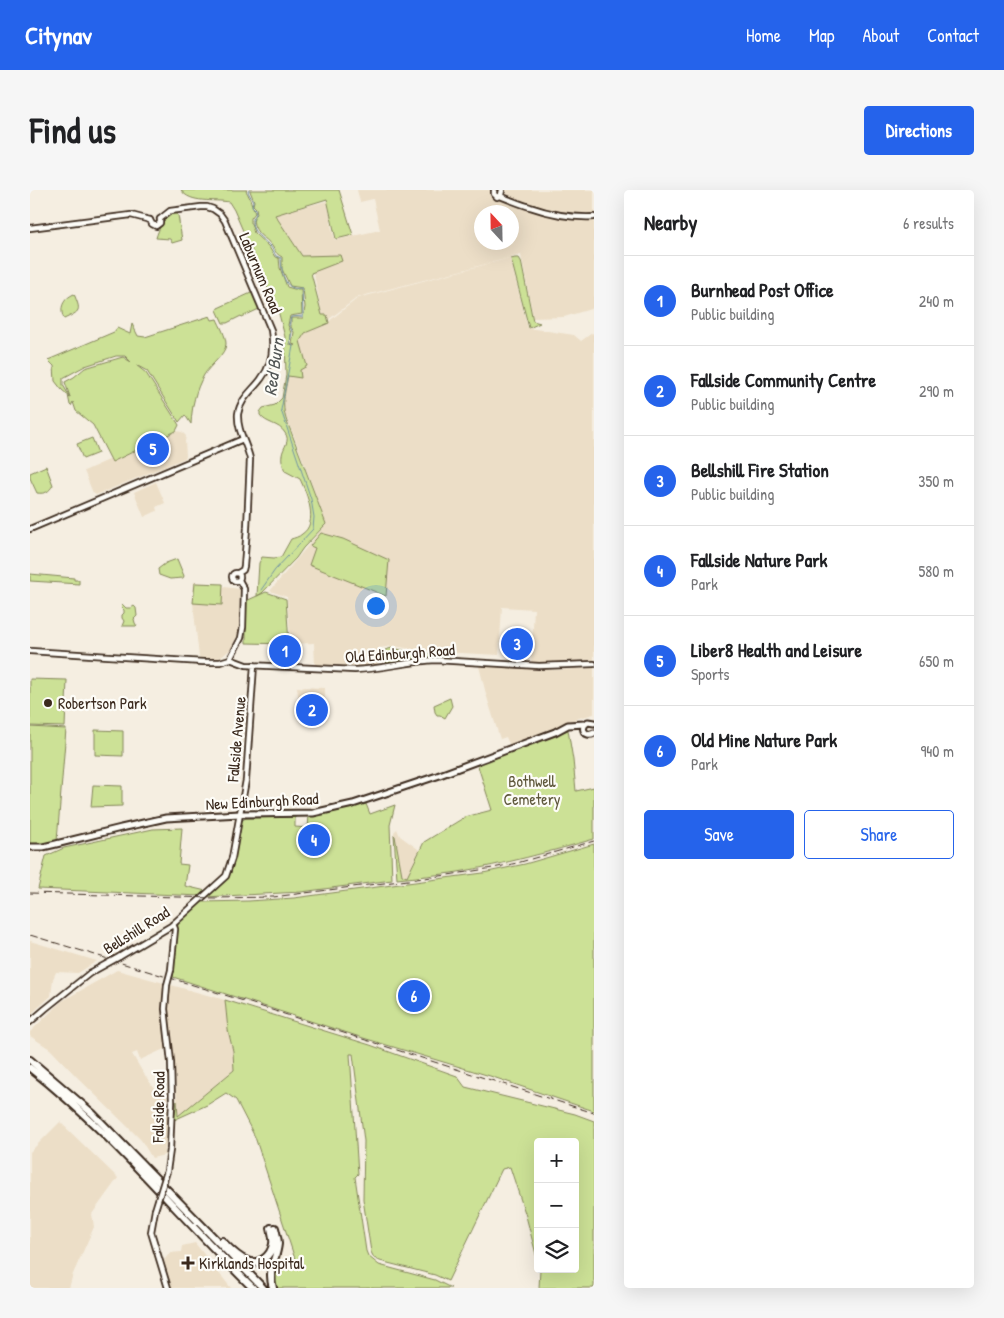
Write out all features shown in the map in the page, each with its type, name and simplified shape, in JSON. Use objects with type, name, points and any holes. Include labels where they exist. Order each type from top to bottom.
[{"type":"highway","points":[[30,1060],[92,1113],[263,1288]]},
{"type":"highway","points":[[30,1068],[117,1147],[253,1288]]},
{"type":"highway","points":[[182,1206],[239,1256],[250,1262],[257,1262],[270,1254],[273,1244],[273,1228],[278,1242],[270,1277],[274,1288]]},
{"type":"main road","name":"New Edinburgh Road","points":[[30,847],[56,844],[166,818],[313,813],[353,804],[439,775],[555,732],[568,725],[594,722]]},
{"type":"main road","points":[[584,724],[584,731]]},
{"type":"main road","points":[[574,725],[588,735],[594,733]]},
{"type":"street","points":[[493,190],[495,196],[502,193],[508,199],[528,207],[575,216],[594,217]]},
{"type":"street","name":"Laburnum Road","points":[[30,228],[131,216],[155,218],[170,211],[201,207],[207,207],[220,214],[225,220],[270,326],[272,341],[269,364],[261,379],[242,402],[239,410],[238,422],[249,452],[250,482],[244,566],[243,570],[238,573],[240,576],[239,580],[244,589],[243,626],[241,638],[230,660]]},
{"type":"street","points":[[30,529],[243,439]]},
{"type":"street","name":"Old Edinburgh Road","points":[[30,650],[215,663],[230,660],[240,664],[356,670],[430,660],[539,666],[594,664]]},
{"type":"street","name":"Fallside Avenue","points":[[240,814],[246,780],[254,665]]},
{"type":"street","name":"Bellshill Road","points":[[30,1022],[90,973],[173,924],[226,876],[232,858],[240,814]]},
{"type":"street","name":"Fallside Road","points":[[168,1288],[152,1232],[155,1210],[167,1171],[170,1150],[171,1062],[165,1009],[175,928],[173,924]]},
{"type":"shaded area","points":[[357,190],[594,190],[594,308],[564,317],[533,318],[521,255],[358,297],[324,323],[314,275],[275,214],[327,201],[335,240],[380,230],[373,199],[360,202]]},
{"type":"shaded area","points":[[510,258],[528,328],[574,335],[581,341],[592,333],[594,334],[594,660],[531,662],[534,609],[502,607],[499,655],[422,651],[394,646],[379,648],[378,665],[315,665],[314,643],[291,644],[287,597],[270,591],[326,524],[282,408],[296,338],[328,322],[358,298]]},
{"type":"shaded area","points":[[176,431],[182,432],[186,436],[185,458],[96,495],[93,493],[84,471],[111,459],[112,461]]},
{"type":"shaded area","points":[[156,482],[165,503],[156,507],[157,511],[144,517],[134,492]]},
{"type":"shaded area","points":[[194,582],[224,584],[224,587],[240,589],[239,632],[231,649],[215,661],[199,657],[193,603]]},
{"type":"shaded area","points":[[479,666],[556,670],[594,668],[594,714],[579,718],[510,746],[506,737],[500,739]]},
{"type":"shaded area","points":[[297,687],[325,688],[325,704],[299,703]]},
{"type":"shaded area","points":[[397,829],[400,836],[419,851],[407,877],[402,875],[394,835]]},
{"type":"shaded area","points":[[30,941],[97,961],[78,973],[56,972],[53,979],[51,996],[30,1015]]},
{"type":"shaded area","points":[[117,970],[225,1000],[226,1003],[234,1070],[178,1116],[173,1045],[140,1060],[137,1052],[132,1054],[156,1091],[167,1097],[168,1120],[165,1155],[152,1158],[141,1140],[50,1049],[30,1036],[30,1032],[62,1001]]},
{"type":"shaded area","points":[[60,1122],[118,1178],[92,1214],[94,1227],[73,1274],[69,1288],[30,1288],[30,1152]]},
{"type":"shaded area","name":"Kirklands Hospital","points":[[195,1243],[231,1288],[171,1288],[164,1260],[170,1253],[181,1252],[182,1246]]},
{"type":"green space","points":[[181,190],[247,190],[255,213],[251,218],[254,233],[269,247],[275,257],[279,258],[280,268],[287,287],[301,289],[302,314],[290,316],[288,325],[291,333],[290,345],[293,346],[295,345],[292,344],[294,332],[291,327],[291,318],[303,318],[305,307],[303,288],[290,286],[282,269],[282,257],[256,229],[253,220],[257,214],[250,190],[339,190],[353,235],[336,239],[327,199],[275,215],[302,256],[340,255],[342,261],[311,273],[322,315],[327,315],[329,323],[305,333],[300,341],[307,366],[300,370],[301,378],[288,376],[284,402],[287,422],[326,524],[296,558],[257,596],[259,563],[262,557],[281,557],[291,539],[299,536],[307,529],[311,516],[306,492],[300,479],[285,471],[283,465],[282,455],[287,436],[279,427],[260,415],[263,408],[275,405],[282,398],[286,375],[285,337],[279,314],[229,202],[196,199]]},
{"type":"green space","points":[[175,213],[178,215],[182,240],[172,243],[170,239],[156,238],[160,226],[168,217]]},
{"type":"green space","points":[[519,258],[521,261],[533,321],[540,323],[529,328],[511,259]]},
{"type":"green space","points":[[251,293],[254,294],[260,308],[242,317],[223,323],[217,310],[218,308]]},
{"type":"green space","points":[[74,294],[78,310],[64,319],[63,304],[67,298]]},
{"type":"green space","points":[[210,316],[212,320],[217,319],[224,334],[226,344],[223,352],[206,371],[198,387],[194,399],[191,424],[185,415],[179,422],[147,371],[136,365],[146,373],[179,425],[176,431],[112,462],[93,425],[76,411],[73,402],[70,405],[68,395],[55,381],[54,366],[48,360],[114,332],[117,328],[130,334],[132,324],[138,336],[145,337]],"holes":[[[116,356],[125,356],[131,362],[123,357],[85,368],[65,382],[70,397],[63,385],[63,378],[85,366]]]},
{"type":"green space","points":[[92,438],[98,453],[83,459],[77,444]]},
{"type":"green space","points":[[46,466],[53,485],[46,492],[37,493],[30,478],[30,473]]},
{"type":"green space","points":[[321,533],[343,539],[389,560],[386,596],[309,565],[315,548],[310,546]]},
{"type":"green space","points":[[177,559],[184,576],[183,578],[170,579],[159,575],[158,569],[166,563]]},
{"type":"green space","points":[[30,574],[74,578],[74,580],[79,580],[79,584],[30,581]]},
{"type":"green space","points":[[195,583],[223,584],[222,605],[193,603]]},
{"type":"green space","points":[[266,592],[286,599],[289,644],[246,643],[246,601]]},
{"type":"green space","points":[[123,605],[126,608],[134,606],[136,608],[137,616],[134,619],[137,626],[122,626],[124,610],[121,607]]},
{"type":"green space","points":[[392,648],[417,653],[449,654],[448,656],[427,657],[387,664],[385,650]]},
{"type":"green space","name":"Robertson Park","points":[[30,679],[67,680],[65,727],[30,726]]},
{"type":"green space","points":[[450,698],[452,706],[445,718],[437,715],[434,705]]},
{"type":"green space","points":[[30,727],[66,729],[57,841],[40,844],[30,844]]},
{"type":"green space","points":[[95,730],[123,731],[123,756],[95,755]]},
{"type":"green space","name":"Bothwell Cemetery","points":[[568,730],[576,791],[594,787],[594,839],[475,869],[397,879],[394,835],[402,875],[407,877],[424,842],[465,817],[492,810],[477,763]]},
{"type":"green space","points":[[93,785],[122,786],[122,806],[91,807]]},
{"type":"green space","points":[[366,804],[370,814],[395,805],[390,825],[392,880],[301,892],[205,897],[231,873],[241,821],[246,818],[295,817],[295,827],[308,828],[309,815],[328,813]]},
{"type":"green space","points":[[182,828],[179,864],[188,865],[185,886],[206,891],[201,896],[38,889],[46,856],[64,848],[153,829]]},
{"type":"green space","points":[[594,844],[594,1111],[490,1076],[360,1037],[173,977],[176,932],[179,922],[202,902],[294,898],[483,873],[525,864]]},
{"type":"green space","points":[[225,1000],[370,1045],[457,1076],[465,1087],[575,1114],[594,1121],[594,1288],[539,1288],[540,1273],[579,1273],[579,1138],[534,1138],[534,1247],[510,1167],[502,1169],[448,1281],[435,1275],[374,1258],[371,1252],[363,1199],[364,1141],[353,1054],[350,1054],[358,1174],[355,1177],[368,1256],[379,1265],[435,1280],[451,1288],[276,1288],[278,1265],[296,1262],[255,1137],[236,1100],[226,1093],[207,1105],[174,1120],[177,1101],[178,1116],[234,1070],[233,1051],[228,1030]]},
{"type":"waterway","name":"Red Burn","points":[[249,190],[248,192],[253,201],[252,206],[256,214],[253,219],[253,228],[271,247],[276,256],[281,258],[282,271],[287,284],[290,287],[302,288],[303,316],[291,317],[289,325],[292,331],[290,343],[293,346],[281,410],[311,499],[314,517],[313,529],[275,570],[261,590]]},
{"type":"railway","points":[[30,893],[215,898],[273,897],[493,868],[594,841]]},
{"type":"railway","points":[[30,935],[594,1113]]},
{"type":"place","name":"Liber8 Health and Leisure","points":[[153,449]]},
{"type":"place","name":"Bellshill Fire Station","points":[[517,644]]},
{"type":"place","name":"Burnhead Post Office","points":[[285,651]]},
{"type":"place","name":"Robertson Park","points":[[48,703]]},
{"type":"place","name":"Fallside Community Centre","points":[[312,710]]},
{"type":"place","name":"Fallside Nature Park","points":[[314,840]]},
{"type":"place","name":"Old Mine Nature Park","points":[[414,996]]},
{"type":"place","name":"Kirklands Hospital","points":[[188,1263]]}]
